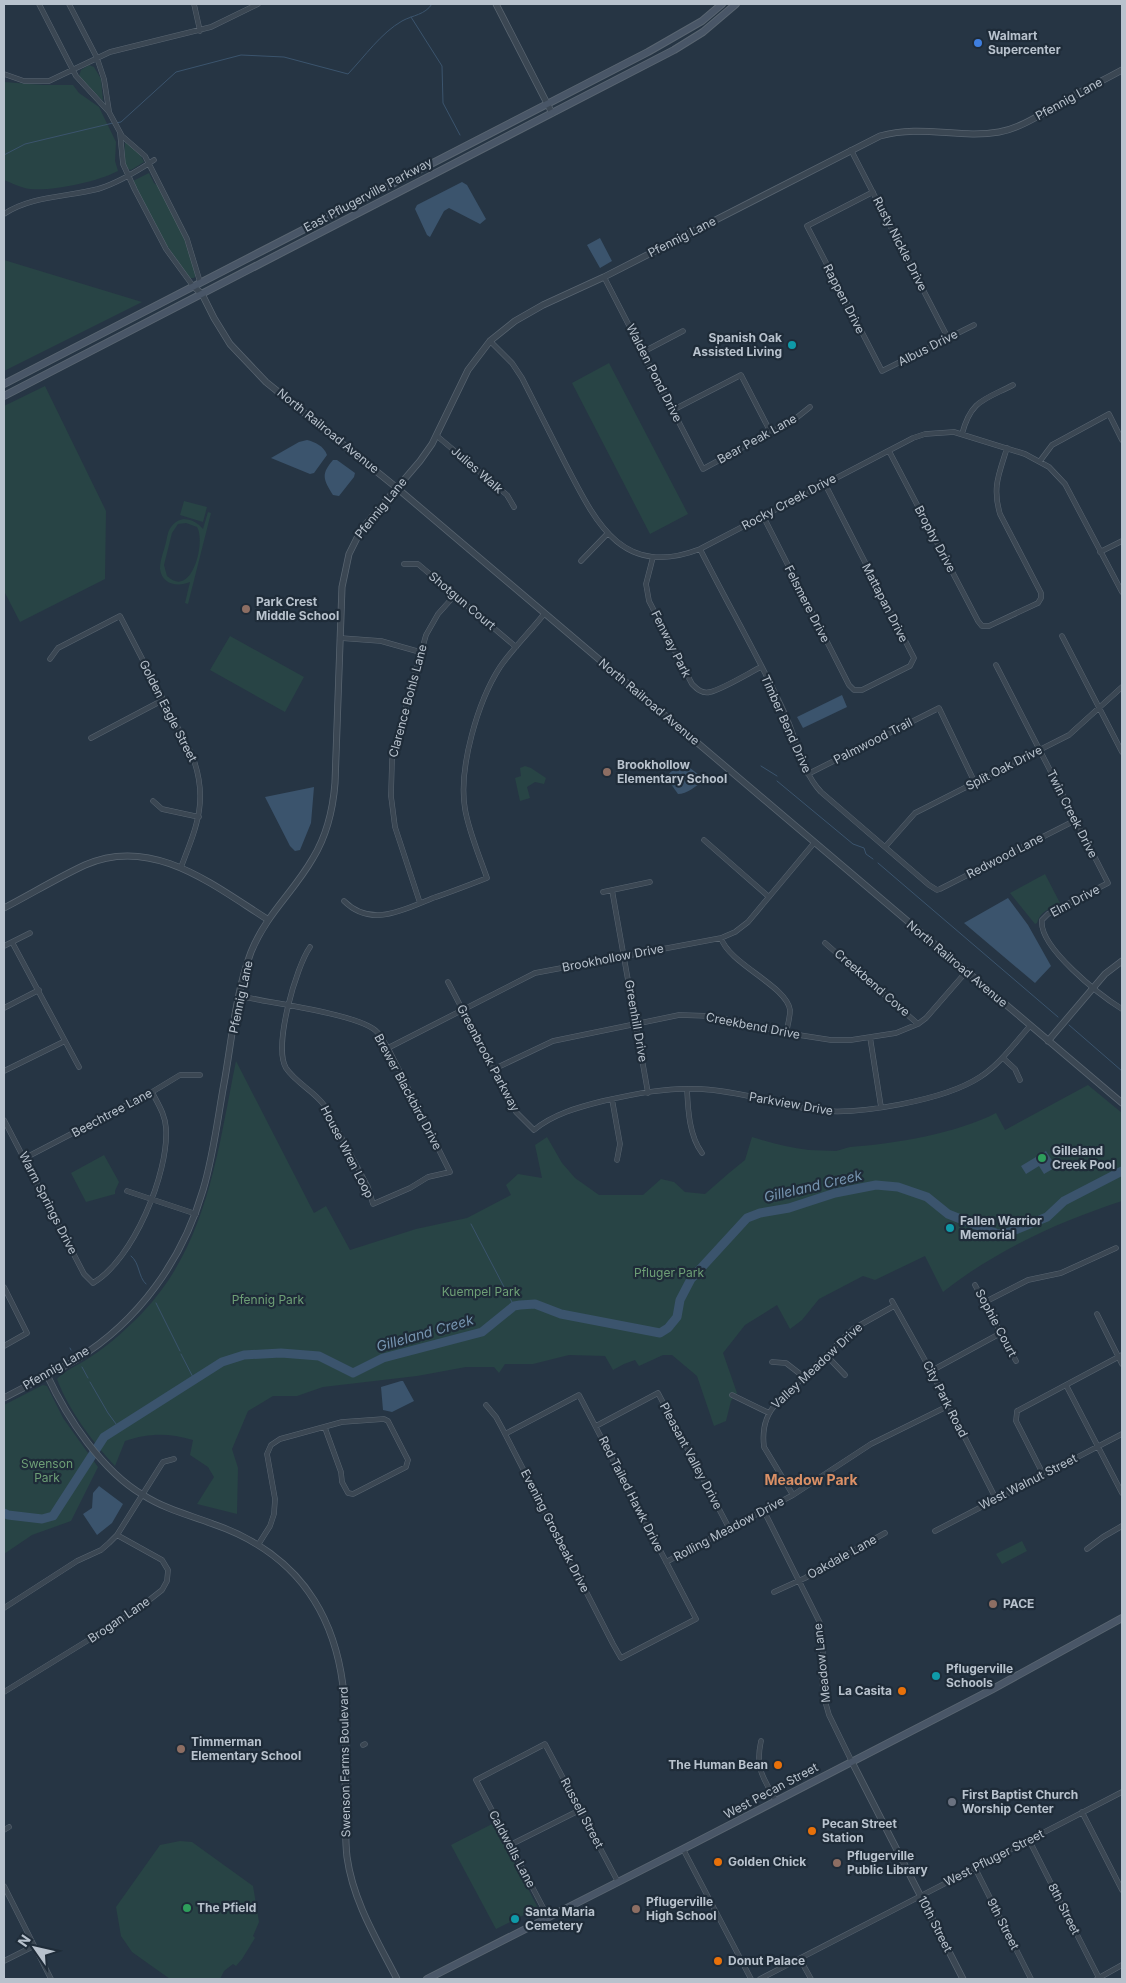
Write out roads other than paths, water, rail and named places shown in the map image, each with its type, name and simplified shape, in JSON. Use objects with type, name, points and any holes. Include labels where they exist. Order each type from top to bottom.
[{"type":"main road","name":"East Pflugerville Parkway","points":[[4,384],[678,37],[702,21],[722,4]]},
{"type":"main road","name":"East Pflugerville Parkway","points":[[4,396],[674,50],[703,32],[736,4]]},
{"type":"main road","name":"West Pecan Street","points":[[427,1979],[852,1762],[1122,1620]]},
{"type":"street","points":[[39,4],[72,69],[83,85],[109,112],[119,132],[126,140],[140,150],[148,164],[187,239],[202,294]]},
{"type":"street","points":[[69,4],[96,58],[104,79],[109,112]]},
{"type":"street","points":[[194,4],[200,31]]},
{"type":"street","points":[[4,74],[24,81],[41,82],[56,78],[116,50],[212,27],[258,4]]},
{"type":"street","points":[[496,4],[552,113]]},
{"type":"street","name":"Pfennig Lane","points":[[4,1398],[78,1359],[103,1340],[136,1310],[165,1274],[184,1241],[196,1214],[210,1162],[240,996],[251,952],[268,919],[313,859],[323,839],[332,812],[336,783],[342,587],[349,554],[361,530],[420,461],[437,436],[468,370],[490,341],[507,326],[526,314],[604,277],[880,136],[902,131],[979,134],[1010,129],[1023,124],[1122,70]]},
{"type":"street","points":[[119,132],[123,164],[128,176],[161,241],[177,266],[194,286]]},
{"type":"street","name":"Rusty Nickle Drive","points":[[852,150],[948,338]]},
{"type":"street","points":[[4,214],[25,203],[95,189],[128,176],[154,160]]},
{"type":"street","name":"Rappen Drive","points":[[873,192],[807,226],[882,371]]},
{"type":"street","points":[[374,193],[379,202]]},
{"type":"street","name":"Walden Pond Drive","points":[[604,277],[702,469]]},
{"type":"street","name":"North Railroad Avenue","points":[[194,286],[202,294],[223,332],[247,363],[266,382],[397,488],[1122,1103]]},
{"type":"street","name":"Albus Drive","points":[[882,371],[974,325]]},
{"type":"street","points":[[643,352],[683,332]]},
{"type":"street","name":"Rocky Creek Drive","points":[[490,341],[512,364],[522,378],[580,492],[608,533],[631,551],[653,557],[676,557],[700,548],[925,434],[946,432],[962,434],[1040,461],[1065,484],[1122,592]]},
{"type":"street","points":[[673,410],[741,375],[771,433]]},
{"type":"street","points":[[962,434],[966,419],[976,405],[1013,385]]},
{"type":"street","name":"Bear Peak Lane","points":[[702,469],[795,420],[810,408]]},
{"type":"street","points":[[1040,461],[1052,445],[1109,414],[1122,440]]},
{"type":"street","name":"Julies Walk","points":[[437,436],[507,496],[514,507]]},
{"type":"street","name":"Brophy Drive","points":[[889,451],[978,621],[982,626],[989,626],[1038,603],[1041,598],[1041,593],[1000,514],[997,504],[996,484],[1007,448]]},
{"type":"street","name":"Mattapan Drive","points":[[825,484],[914,658],[910,666],[862,690],[854,690]]},
{"type":"street","name":"Felsmere Drive","points":[[763,516],[849,685],[854,690]]},
{"type":"street","points":[[581,561],[608,533]]},
{"type":"street","points":[[1100,552],[1122,541]]},
{"type":"street","name":"Timber Bend Drive","points":[[700,548],[792,730],[808,774],[821,792],[934,889]]},
{"type":"street","name":"Fenway Park","points":[[653,557],[646,584],[649,601],[692,684],[700,691],[710,692],[761,667]]},
{"type":"street","name":"Shotgun Court","points":[[404,564],[418,564],[516,647]]},
{"type":"street","name":"Clarence Bohls Lane","points":[[420,903],[394,827],[391,789],[392,760],[426,635],[434,621],[455,595]]},
{"type":"street","points":[[344,901],[356,911],[373,915],[392,914],[487,878],[465,810],[464,772],[485,695],[496,674],[544,614]]},
{"type":"street","name":"Golden Eagle Street","points":[[50,659],[58,648],[120,616],[196,764],[202,798],[199,817],[180,867]]},
{"type":"street","points":[[1062,636],[1122,752]]},
{"type":"street","points":[[340,638],[381,641],[420,652]]},
{"type":"street","name":"Twin Creek Drive","points":[[996,665],[1108,883]]},
{"type":"street","name":"Split Oak Drive","points":[[885,847],[915,813],[1069,735],[1122,688]]},
{"type":"street","points":[[91,738],[163,700]]},
{"type":"street","name":"Palmwood Trail","points":[[808,774],[939,708],[975,783]]},
{"type":"street","points":[[153,801],[162,809],[199,817]]},
{"type":"street","name":"Redwood Lane","points":[[934,889],[940,889],[1076,820]]},
{"type":"street","points":[[704,840],[769,896]]},
{"type":"street","name":"Brookhollow Drive","points":[[388,1048],[536,973],[721,938],[742,928],[814,843]]},
{"type":"street","points":[[4,908],[86,865],[117,856],[135,856],[153,858],[180,867],[268,919]]},
{"type":"street","points":[[603,892],[650,882]]},
{"type":"street","name":"Elm Drive","points":[[1093,987],[1058,956],[1042,928],[1042,920],[1048,914],[1108,883]]},
{"type":"street","name":"Greenhill Drive","points":[[612,890],[648,1093]]},
{"type":"street","points":[[4,946],[30,933]]},
{"type":"street","points":[[721,938],[728,950],[778,992],[786,1002],[790,1011],[786,1033]]},
{"type":"street","points":[[12,942],[79,1067]]},
{"type":"street","name":"Creekbend Cove","points":[[825,943],[918,1024]]},
{"type":"street","name":"House Wren Loop","points":[[310,947],[302,960],[288,1006],[282,1044],[283,1062],[293,1077],[318,1097],[324,1105],[368,1187],[373,1204],[428,1178],[450,1172]]},
{"type":"street","points":[[1048,1041],[1105,974],[1122,961]]},
{"type":"street","name":"Creekbend Drive","points":[[494,1069],[553,1041],[679,1015],[712,1016],[786,1033],[831,1040],[896,1033],[918,1024],[934,1009],[966,972]]},
{"type":"street","name":"Greenbrook Parkway","points":[[448,982],[516,1112],[534,1130]]},
{"type":"street","points":[[1093,987],[1122,1009]]},
{"type":"street","points":[[4,1008],[39,990]]},
{"type":"street","name":"Brewer Blackbird Drive","points":[[240,996],[340,1016],[368,1025],[377,1031],[388,1048],[450,1172]]},
{"type":"street","name":"Parkview Drive","points":[[534,1130],[573,1109],[612,1099],[687,1088],[718,1091],[831,1112],[858,1111],[881,1107],[952,1091],[979,1077],[1003,1058],[1030,1026]]},
{"type":"street","points":[[870,1037],[881,1107]]},
{"type":"street","points":[[4,1071],[65,1041]]},
{"type":"street","points":[[1003,1058],[1015,1069],[1020,1080]]},
{"type":"street","name":"Beechtree Lane","points":[[25,1158],[152,1092],[180,1075],[200,1075]]},
{"type":"street","points":[[687,1088],[688,1108],[694,1141],[702,1153]]},
{"type":"street","points":[[152,1092],[164,1113],[166,1128],[162,1167],[152,1199]]},
{"type":"street","points":[[612,1099],[620,1144],[617,1160]]},
{"type":"street","name":"Warm Springs Drive","points":[[4,1121],[84,1274],[93,1283],[103,1278],[120,1257],[137,1230],[152,1199]]},
{"type":"street","points":[[127,1191],[196,1214]]},
{"type":"street","points":[[985,1302],[1028,1280],[1061,1273],[1116,1248]]},
{"type":"street","name":"Sophie Court","points":[[975,1284],[1016,1361]]},
{"type":"street","points":[[4,1287],[27,1333],[4,1346]]},
{"type":"street","name":"Valley Meadow Drive","points":[[793,1495],[764,1447],[763,1438],[766,1419],[769,1413],[776,1402],[856,1327],[893,1303]]},
{"type":"street","name":"City Park Road","points":[[893,1303],[931,1371],[996,1499]]},
{"type":"street","points":[[1097,1314],[1120,1356],[1122,1364]]},
{"type":"street","points":[[931,1371],[1001,1333]]},
{"type":"street","points":[[826,1356],[845,1375]]},
{"type":"street","points":[[1043,1474],[1016,1421],[1016,1414],[1020,1408],[1120,1356]]},
{"type":"street","points":[[772,1362],[786,1363],[804,1377]]},
{"type":"street","name":"Swenson Farms Boulevard","points":[[47,1375],[78,1428],[103,1462],[125,1483],[141,1495],[176,1511],[225,1528],[258,1545],[283,1564],[302,1582],[320,1610],[334,1642],[344,1681],[346,1833],[351,1878],[363,1912],[397,1979]]},
{"type":"street","points":[[1066,1385],[1122,1493]]},
{"type":"street","name":"Pleasant Valley Drive","points":[[596,1426],[658,1393],[729,1528]]},
{"type":"street","points":[[732,1394],[769,1413]]},
{"type":"street","name":"Red Tailed Hawk Drive","points":[[505,1434],[579,1395],[696,1619]]},
{"type":"street","name":"Evening Grosbeak Drive","points":[[486,1405],[496,1417],[621,1658],[696,1619]]},
{"type":"street","name":"Rolling Meadow Drive","points":[[666,1562],[793,1495],[871,1444],[948,1406]]},
{"type":"street","points":[[258,1545],[270,1526],[274,1514],[275,1499],[267,1454],[271,1445],[280,1439],[342,1422],[384,1419],[388,1421],[408,1460],[408,1464],[406,1467],[353,1494],[348,1493],[342,1482],[341,1472],[325,1428]]},
{"type":"street","name":"West Walnut Street","points":[[935,1531],[1122,1434]]},
{"type":"street","points":[[4,1608],[77,1561],[101,1550],[117,1535],[163,1462],[174,1459]]},
{"type":"street","name":"Meadow Lane","points":[[764,1511],[821,1625],[824,1694],[829,1715],[852,1762]]},
{"type":"street","points":[[1087,1549],[1122,1526]]},
{"type":"street","name":"Oakdale Lane","points":[[774,1592],[800,1580],[885,1533]]},
{"type":"street","name":"Brogan Lane","points":[[4,1692],[134,1612],[162,1590],[167,1582],[168,1570],[162,1560],[117,1535]]},
{"type":"street","points":[[761,1741],[758,1765],[776,1801]]},
{"type":"street","name":"Russell Street","points":[[476,1780],[545,1744],[618,1882]]},
{"type":"street","name":"10th Street","points":[[852,1762],[963,1979]]},
{"type":"street","name":"Caldwells Lane","points":[[476,1780],[548,1917]]},
{"type":"street","name":"West Pfluger Street","points":[[760,1979],[1122,1792]]},
{"type":"street","points":[[510,1845],[580,1810]]},
{"type":"street","points":[[1082,1812],[1122,1890]]},
{"type":"street","points":[[4,1830],[9,1827]]},
{"type":"street","name":"8th Street","points":[[1029,1840],[1097,1979]]},
{"type":"street","points":[[683,1849],[750,1979]]},
{"type":"street","name":"9th Street","points":[[975,1868],[1032,1979]]},
{"type":"street","points":[[4,1886],[51,1979]]},
{"type":"street","points":[[4,1961],[34,1946]]},
{"type":"street","points":[[800,1958],[811,1979]]},
{"type":"street","points":[[1097,1979],[1122,1966]]},
{"type":"water","points":[[462,182],[467,185],[486,219],[480,224],[449,208],[444,211],[430,237],[427,235],[415,209],[417,205]]},
{"type":"water","points":[[600,238],[612,261],[600,268],[587,245]]},
{"type":"water","points":[[307,440],[319,445],[327,455],[314,473],[310,474],[271,458],[299,442]]},
{"type":"water","points":[[333,460],[337,460],[355,473],[339,496],[333,495],[325,478],[326,470]]},
{"type":"water","points":[[842,695],[847,707],[803,728],[797,717]]},
{"type":"water","points":[[681,761],[703,778],[703,781],[688,791],[678,794],[666,777]]},
{"type":"water","points":[[314,787],[311,823],[300,850],[295,851],[290,846],[265,797]]},
{"type":"water","points":[[1008,898],[1028,925],[1051,966],[1035,983],[964,923]]},
{"type":"water","name":"Gilleland Creek Pool","points":[[1046,1151],[1056,1167],[1044,1174],[1039,1166],[1026,1174],[1021,1166]]},
{"type":"water","points":[[403,1381],[414,1401],[392,1412],[383,1410],[381,1387]]},
{"type":"water","points":[[99,1486],[123,1504],[112,1523],[97,1535],[83,1514],[92,1508],[93,1493]]},
{"type":"waterway","points":[[116,123],[121,122],[176,72],[241,55],[284,57],[348,74],[394,26],[426,10],[432,4]]},
{"type":"waterway","points":[[411,17],[442,66],[443,103],[460,135]]},
{"type":"waterway","points":[[4,155],[25,144],[113,123]]},
{"type":"waterway","points":[[761,766],[777,776]]},
{"type":"waterway","points":[[777,781],[853,844],[864,848],[866,854],[873,859]]},
{"type":"waterway","points":[[878,863],[1058,1017]]},
{"type":"waterway","points":[[1069,1025],[1122,1071]]},
{"type":"waterway","name":"Gilleland Creek","points":[[4,1513],[42,1519],[53,1516],[104,1437],[222,1362],[244,1355],[281,1353],[319,1356],[353,1373],[383,1358],[482,1332],[514,1306],[535,1304],[561,1314],[660,1333],[668,1328],[677,1317],[680,1300],[691,1279],[747,1218],[760,1213],[789,1208],[835,1193],[876,1185],[898,1187],[927,1197],[948,1214],[998,1234],[1010,1232],[1047,1217],[1064,1201],[1122,1171]]},
{"type":"waterway","points":[[471,1224],[514,1306]]},
{"type":"waterway","points":[[131,1256],[136,1262],[146,1284]]},
{"type":"waterway","points":[[156,1303],[180,1351]]},
{"type":"waterway","points":[[181,1354],[195,1381]]},
{"type":"waterway","points":[[82,1367],[88,1378]]},
{"type":"waterway","points":[[90,1382],[119,1428]]},
{"type":"place","name":"Walmart Supercenter","points":[[978,43]]},
{"type":"place","name":"Spanish Oak Assisted Living","points":[[792,345]]},
{"type":"place","name":"Park Crest Middle School","points":[[246,609]]},
{"type":"place","name":"Brookhollow Elementary School","points":[[607,772]]},
{"type":"place","name":"Gilleland Creek Pool","points":[[1042,1158]]},
{"type":"place","name":"Fallen Warrior Memorial","points":[[950,1228]]},
{"type":"place","name":"PACE","points":[[993,1604]]},
{"type":"place","name":"Pflugerville Schools","points":[[936,1676]]},
{"type":"place","name":"La Casita","points":[[902,1691]]},
{"type":"place","name":"Timmerman Elementary School","points":[[181,1749]]},
{"type":"place","name":"The Human Bean","points":[[778,1765]]},
{"type":"place","name":"First Baptist Church Worship Center","points":[[952,1802]]},
{"type":"place","name":"Pecan Street Station","points":[[812,1831]]},
{"type":"place","name":"Golden Chick","points":[[718,1862]]},
{"type":"place","name":"Pflugerville Public Library","points":[[837,1863]]},
{"type":"place","name":"The Pfield","points":[[187,1908]]},
{"type":"place","name":"Pflugerville High School","points":[[636,1909]]},
{"type":"place","name":"Santa Maria Cemetery","points":[[515,1919]]},
{"type":"place","name":"Donut Palace","points":[[718,1961]]},
{"type":"district","name":"Meadow Park","points":[[811,1480]]},
{"type":"park label","name":"Pfluger Park","points":[[669,1273]]},
{"type":"park label","name":"Kuempel Park","points":[[481,1292]]},
{"type":"park label","name":"Pfennig Park","points":[[268,1300]]},
{"type":"park label","name":"Swenson Park","points":[[47,1471]]}]
